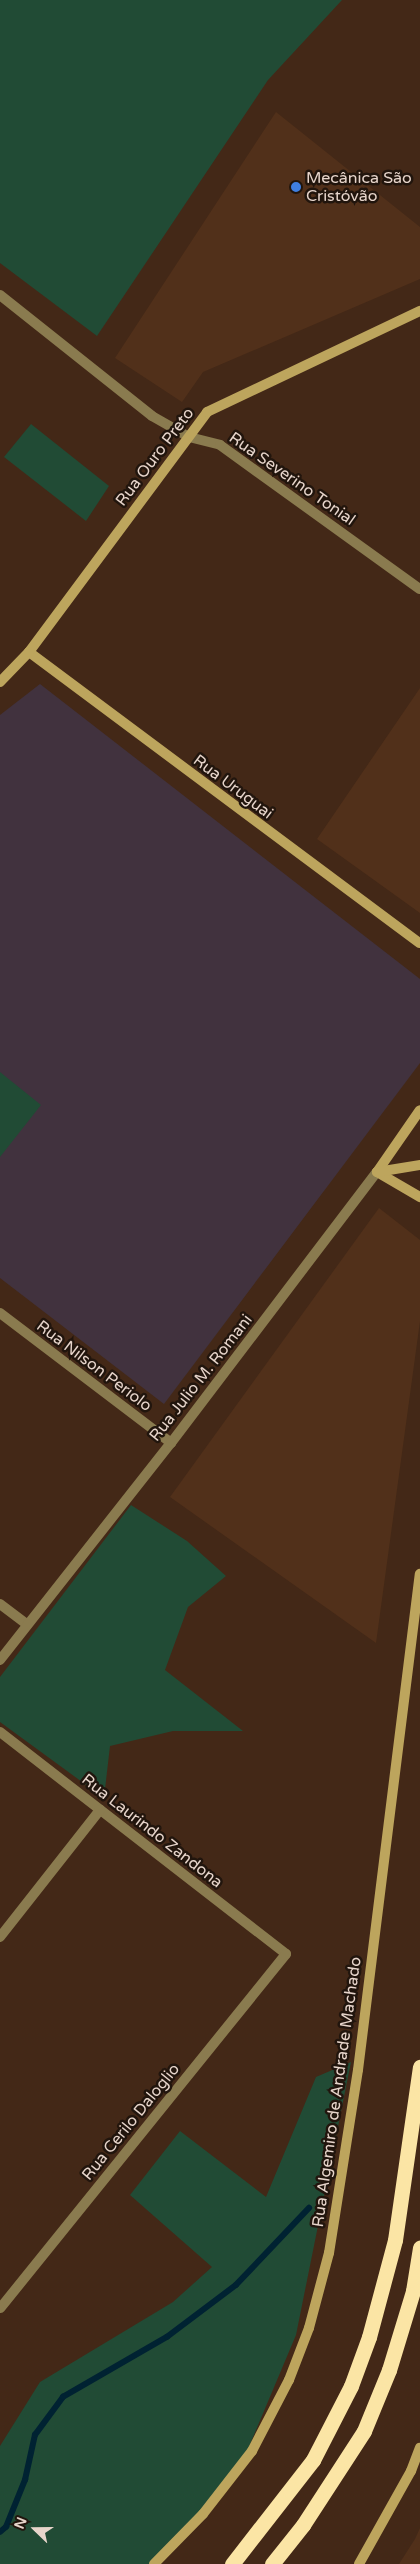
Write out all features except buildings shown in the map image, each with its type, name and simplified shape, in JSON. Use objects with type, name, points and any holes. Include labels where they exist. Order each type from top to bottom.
[{"type":"highway","points":[[232,2564],[313,2460],[351,2386],[369,2337],[395,2240],[420,2067]]},
{"type":"highway","points":[[272,2564],[303,2525],[364,2431],[389,2370],[413,2291],[420,2248]]},
{"type":"street","name":"Rua Severino Tonial","points":[[0,295],[152,416],[189,437],[220,445],[420,589]]},
{"type":"street","name":"Rua Ouro Preto","points":[[0,682],[29,652],[208,412],[420,311]]},
{"type":"street","name":"Rua Uruguai","points":[[29,652],[420,943]]},
{"type":"street","name":"Rua Julio M. Romani","points":[[0,1660],[171,1443],[377,1172],[420,1110]]},
{"type":"street","points":[[377,1172],[420,1166]]},
{"type":"street","points":[[377,1172],[420,1197]]},
{"type":"street","name":"Rua Nilson Periolo","points":[[0,1313],[171,1443]]},
{"type":"street","name":"Rua Algemiro de Andrade Machado","points":[[154,2564],[203,2514],[252,2451],[289,2380],[309,2328],[329,2253],[358,2070],[420,1574]]},
{"type":"street","points":[[0,1604],[27,1624]]},
{"type":"street","name":"Rua Laurindo Zandona","points":[[0,1732],[286,1954]]},
{"type":"street","points":[[0,1937],[100,1810]]},
{"type":"street","name":"Rua Cerilo Daloglio","points":[[0,2308],[286,1954]]},
{"type":"street","points":[[360,2564],[411,2470],[420,2448]]},
{"type":"shaded area","points":[[276,112],[420,227],[420,279],[203,372],[182,402],[115,358]]},
{"type":"shaded area","points":[[40,684],[420,979],[420,1063],[164,1404],[0,1278],[0,715]]},
{"type":"shaded area","points":[[420,688],[420,913],[317,839]]},
{"type":"shaded area","points":[[379,1208],[420,1240],[420,1321],[376,1643],[170,1497]]},
{"type":"shaded area","points":[[420,2528],[420,2564],[399,2564],[415,2539]]},
{"type":"green space","points":[[0,0],[342,0],[268,80],[97,336],[0,263]]},
{"type":"green space","points":[[31,424],[109,486],[86,521],[4,457]]},
{"type":"green space","points":[[0,1072],[41,1105],[0,1157]]},
{"type":"green space","points":[[131,1505],[187,1541],[226,1576],[188,1607],[165,1670],[243,1731],[173,1731],[110,1746],[104,1798],[0,1722],[0,1677]]},
{"type":"green space","points":[[351,2062],[296,2335],[248,2449],[200,2512],[150,2564],[0,2564],[0,2446],[40,2382],[173,2302],[212,2267],[130,2195],[180,2131],[266,2197],[316,2077]]},
{"type":"waterway","points":[[0,2532],[6,2527],[25,2480],[35,2435],[63,2397],[167,2337],[236,2285],[309,2208]]},
{"type":"place","name":"Mecânica São Cristóvão","points":[[296,187]]}]
